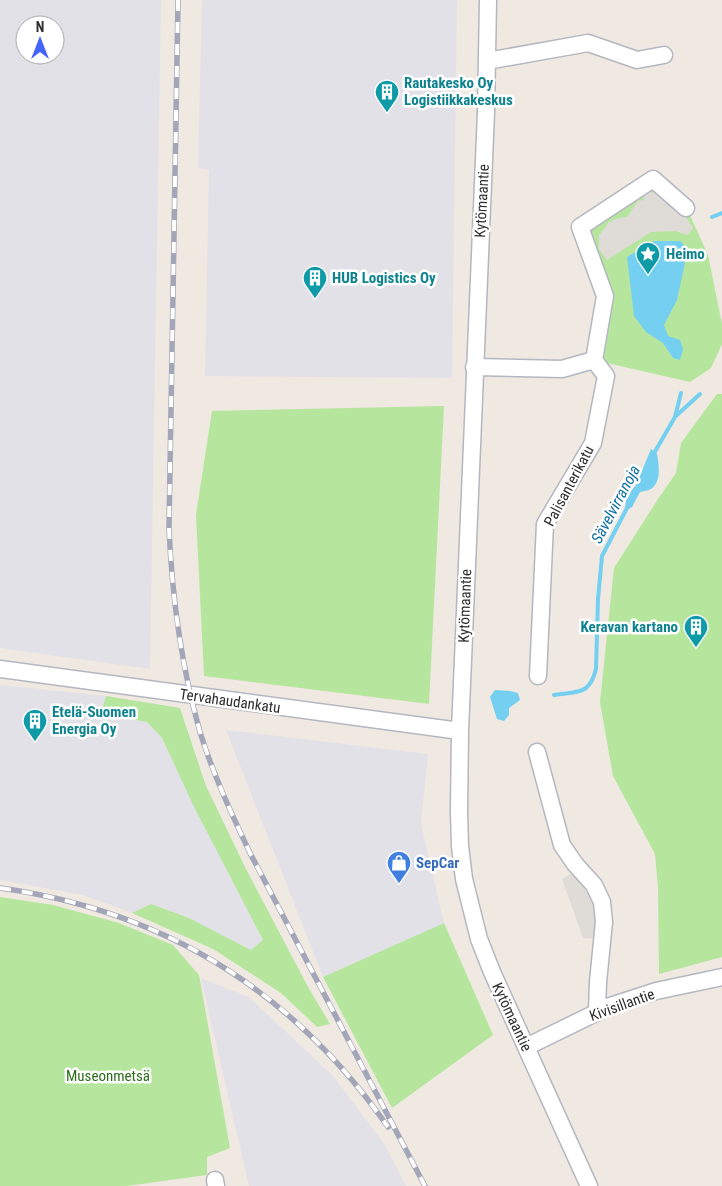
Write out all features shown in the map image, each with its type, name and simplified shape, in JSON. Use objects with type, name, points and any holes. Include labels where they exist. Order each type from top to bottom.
[{"type":"street","name":"Kytömaantie","points":[[488,0],[486,121],[474,367],[472,461],[460,732],[458,812],[460,846],[470,908],[479,939],[492,972],[590,1186]]},
{"type":"street","points":[[487,61],[588,43],[637,60],[664,56]]},
{"type":"street","points":[[474,367],[562,369],[594,360],[605,296],[580,227],[653,179],[686,208]]},
{"type":"street","name":"Palisanterikatu","points":[[538,676],[546,524],[592,443],[606,376],[594,360]]},
{"type":"street","name":"Tervahaudankatu","points":[[0,669],[460,732]]},
{"type":"street","points":[[537,752],[562,845],[575,864],[594,885],[602,902],[604,922],[597,1011]]},
{"type":"street","name":"Kivisillantie","points":[[526,1047],[597,1011],[656,991],[722,977]]},
{"type":"shaded area","points":[[0,0],[161,0],[150,669],[0,648]]},
{"type":"shaded area","points":[[202,0],[457,0],[452,378],[205,376],[209,170],[198,168]]},
{"type":"shaded area","points":[[658,192],[675,201],[693,228],[687,235],[676,231],[651,232],[607,260],[599,249],[599,236],[609,222],[627,217],[638,201],[644,200],[643,193]]},
{"type":"shaded area","points":[[0,685],[106,696],[101,714],[147,722],[162,738],[194,807],[263,940],[251,950],[189,918],[151,904],[132,913],[83,895],[0,880]]},
{"type":"shaded area","points":[[226,730],[428,754],[421,824],[444,923],[323,977]]},
{"type":"shaded area","points":[[579,869],[594,885],[603,939],[583,938],[562,879]]},
{"type":"shaded area","points":[[201,978],[250,998],[333,1076],[385,1145],[406,1186],[249,1186]]},
{"type":"green space","points":[[653,179],[688,211],[708,255],[722,324],[722,344],[711,368],[690,382],[594,360],[605,296],[580,227]]},
{"type":"green space","points":[[717,394],[722,394],[722,957],[659,974],[658,887],[655,854],[613,776],[600,702],[614,568],[676,473],[681,443]]},
{"type":"green space","points":[[444,406],[429,704],[204,676],[196,515],[212,411]]},
{"type":"green space","points":[[106,696],[180,708],[206,786],[245,867],[308,987],[330,1024],[317,1027],[281,993],[213,949],[132,913],[151,904],[189,918],[251,950],[263,940],[194,807],[162,738],[147,722],[101,714]]},
{"type":"green space","name":"Museonmetsä","points":[[0,897],[53,905],[119,923],[173,945],[199,975],[230,1148],[207,1157],[207,1175],[127,1186],[0,1186]]},
{"type":"green space","points":[[444,923],[493,1035],[392,1108],[323,977]]},
{"type":"water","points":[[654,241],[680,241],[688,249],[677,300],[664,325],[668,336],[680,340],[683,349],[680,360],[673,358],[663,343],[646,332],[634,316],[627,257]]},
{"type":"water","points":[[651,449],[657,454],[658,458],[658,479],[649,490],[640,492],[632,507],[625,511],[626,497],[636,485]]},
{"type":"water","points":[[495,690],[518,693],[520,700],[509,708],[509,715],[504,721],[497,719],[490,697]]},
{"type":"waterway","points":[[712,217],[722,213]]},
{"type":"waterway","name":"Sävelvirranoja","points":[[653,455],[675,417],[681,393]]},
{"type":"waterway","points":[[677,415],[700,394]]},
{"type":"waterway","name":"Sävelvirranoja","points":[[554,695],[581,691],[590,684],[593,678],[596,669],[598,599],[602,556],[627,508]]},
{"type":"railway","points":[[178,0],[169,528],[172,580],[178,631],[193,707],[205,748],[223,794],[251,855],[425,1186]]},
{"type":"railway","points":[[0,888],[60,899],[117,916],[170,938],[220,965],[267,998],[310,1036],[351,1079],[388,1127]]},
{"type":"place","name":"Rautakesko Oy Logistiikkakeskus","points":[[387,113]]},
{"type":"place","name":"Heimo","points":[[648,275]]},
{"type":"place","name":"HUB Logistics Oy","points":[[315,299]]},
{"type":"place","name":"Keravan kartano","points":[[696,648]]},
{"type":"place","name":"Etelä-Suomen Energia Oy","points":[[35,742]]},
{"type":"place","name":"SepCar","points":[[399,884]]}]
